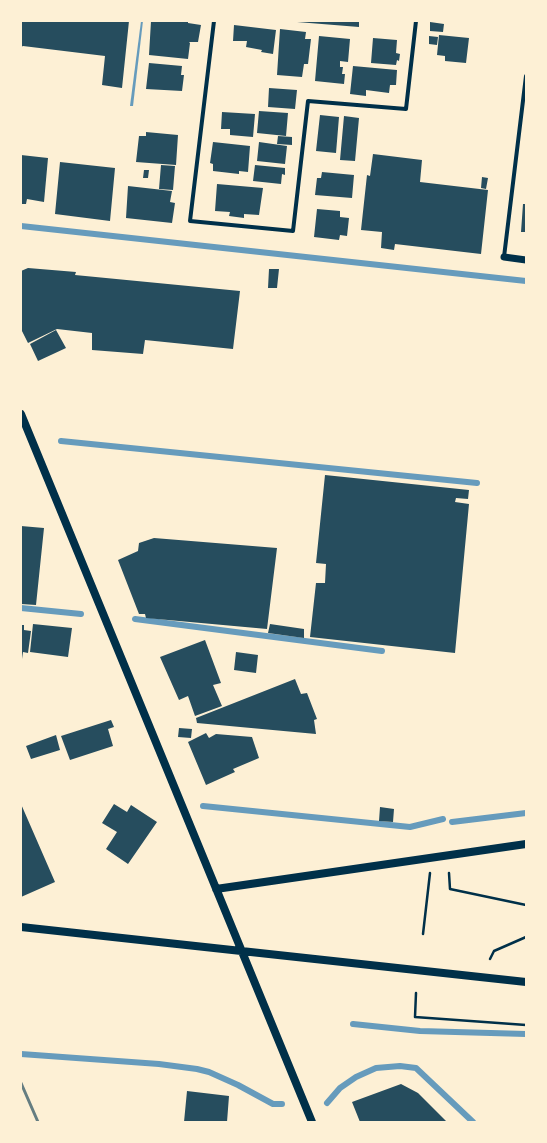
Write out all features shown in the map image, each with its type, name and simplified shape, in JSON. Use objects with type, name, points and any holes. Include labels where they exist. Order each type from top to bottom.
[{"type":"main road","points":[[21,414],[312,1122]]},
{"type":"main road","points":[[216,889],[526,844]]},
{"type":"main road","points":[[21,927],[526,982]]},
{"type":"street","points":[[214,21],[190,221],[294,231],[308,101],[406,109],[416,21]]},
{"type":"street","points":[[526,76],[504,257],[526,260]]},
{"type":"path","points":[[423,934],[432,857]]},
{"type":"path","points":[[449,873],[450,889],[526,905]]},
{"type":"path","points":[[490,958],[494,951],[526,937]]},
{"type":"path","points":[[416,993],[414,1017],[526,1025]]},
{"type":"water","points":[[141,21],[143,21],[133,106],[130,106]]},
{"type":"building","points":[[21,21],[129,21],[122,88],[102,85],[105,56],[23,46],[21,47]]},
{"type":"building","points":[[151,21],[188,21],[188,23],[201,25],[198,42],[189,42],[188,59],[149,55]]},
{"type":"building","points":[[359,21],[359,27],[297,22]]},
{"type":"building","points":[[430,22],[444,24],[443,32],[430,31]]},
{"type":"building","points":[[234,25],[276,30],[273,54],[246,47],[247,41],[233,41]]},
{"type":"building","points":[[280,29],[306,32],[305,39],[311,39],[308,64],[304,64],[302,77],[277,75]]},
{"type":"building","points":[[439,35],[469,38],[466,63],[445,61],[445,56],[437,55]]},
{"type":"building","points":[[319,36],[350,39],[348,62],[340,61],[340,67],[343,67],[342,74],[345,74],[344,84],[315,81]]},
{"type":"building","points":[[429,36],[438,37],[437,45],[429,44]]},
{"type":"building","points":[[373,38],[397,40],[396,53],[400,54],[399,61],[397,60],[396,65],[371,63]]},
{"type":"building","points":[[149,63],[182,66],[181,75],[184,75],[182,91],[146,89]]},
{"type":"building","points":[[353,66],[397,70],[396,85],[390,85],[389,93],[366,90],[366,96],[350,94]]},
{"type":"building","points":[[269,88],[297,90],[295,109],[268,107]]},
{"type":"building","points":[[259,111],[288,113],[286,136],[257,133]]},
{"type":"building","points":[[222,112],[255,114],[253,137],[230,135],[230,129],[221,129]]},
{"type":"building","points":[[320,115],[339,117],[336,153],[316,151]]},
{"type":"building","points":[[344,116],[359,118],[355,161],[340,160]]},
{"type":"building","points":[[146,132],[178,135],[176,165],[136,162],[139,136],[146,136]]},
{"type":"building","points":[[278,136],[292,137],[292,145],[277,144]]},
{"type":"building","points":[[213,142],[250,146],[248,172],[239,171],[239,174],[213,171],[213,164],[210,163]]},
{"type":"building","points":[[259,142],[287,146],[285,164],[257,161]]},
{"type":"building","points":[[373,154],[422,160],[420,182],[488,190],[481,254],[395,244],[394,250],[381,248],[382,232],[361,230],[367,175],[370,176]]},
{"type":"building","points":[[21,155],[48,158],[44,202],[27,199],[26,204],[21,204]]},
{"type":"building","points":[[60,162],[115,168],[110,221],[55,214]]},
{"type":"building","points":[[161,165],[175,166],[173,190],[159,189]]},
{"type":"building","points":[[255,165],[285,168],[285,175],[282,174],[281,184],[253,181]]},
{"type":"building","points":[[144,170],[149,170],[148,178],[143,178]]},
{"type":"building","points":[[322,172],[354,175],[352,198],[315,195],[317,178],[321,178]]},
{"type":"building","points":[[482,177],[488,178],[486,189],[481,188]]},
{"type":"building","points":[[217,184],[263,188],[259,215],[244,214],[244,218],[229,216],[230,212],[215,211]]},
{"type":"building","points":[[128,186],[172,191],[170,202],[175,203],[172,223],[126,218]]},
{"type":"building","points":[[523,204],[526,204],[526,232],[521,232]]},
{"type":"building","points":[[317,209],[340,211],[340,217],[349,218],[347,236],[340,235],[339,240],[314,237]]},
{"type":"building","points":[[28,268],[76,272],[75,275],[240,291],[233,349],[145,340],[143,354],[92,350],[92,333],[57,329],[28,343],[21,329],[21,271]]},
{"type":"building","points":[[269,269],[279,269],[277,288],[268,288]]},
{"type":"building","points":[[56,330],[66,348],[38,361],[30,344]]},
{"type":"building","points":[[325,475],[469,490],[468,499],[456,498],[455,502],[469,504],[455,653],[310,637],[316,583],[325,583],[326,564],[316,563]]},
{"type":"building","points":[[21,526],[44,528],[36,605],[21,604]]},
{"type":"building","points":[[154,538],[277,548],[267,629],[146,618],[145,614],[139,614],[118,560],[138,551],[139,543]]},
{"type":"building","points":[[33,624],[72,628],[68,657],[30,652]]},
{"type":"building","points":[[270,624],[304,629],[304,638],[268,633]]},
{"type":"building","points":[[21,625],[24,625],[24,630],[31,631],[28,653],[23,652],[22,659],[21,658]]},
{"type":"building","points":[[205,640],[221,683],[213,685],[222,706],[195,716],[188,696],[179,700],[160,657]]},
{"type":"building","points":[[236,652],[258,655],[256,673],[234,670]]},
{"type":"building","points":[[295,679],[301,694],[307,693],[317,719],[314,720],[316,734],[197,723],[196,718]]},
{"type":"building","points":[[111,720],[114,727],[108,729],[113,746],[70,760],[61,736]]},
{"type":"building","points":[[179,728],[192,729],[191,738],[178,737]]},
{"type":"building","points":[[206,733],[209,738],[216,734],[252,737],[259,758],[233,769],[235,772],[206,785],[188,742]]},
{"type":"building","points":[[56,735],[60,750],[31,759],[26,746]]},
{"type":"building","points":[[21,804],[55,882],[21,897]]},
{"type":"building","points":[[114,804],[127,812],[131,805],[157,822],[128,864],[106,849],[117,832],[102,823]]},
{"type":"building","points":[[380,807],[394,809],[393,822],[379,821]]},
{"type":"building","points":[[401,1084],[418,1093],[447,1122],[360,1122],[352,1102]]},
{"type":"building","points":[[187,1091],[229,1096],[227,1122],[184,1122]]},
{"type":"waterway","points":[[21,226],[526,281]]},
{"type":"waterway","points":[[61,441],[477,483]]},
{"type":"waterway","points":[[21,608],[81,614]]},
{"type":"waterway","points":[[135,619],[382,651]]},
{"type":"waterway","points":[[203,806],[410,827],[443,819]]},
{"type":"waterway","points":[[452,822],[526,813]]},
{"type":"waterway","points":[[353,1024],[420,1031],[526,1034]]},
{"type":"waterway","points":[[21,1054],[159,1064],[197,1069],[209,1072],[238,1085],[273,1104],[282,1104]]},
{"type":"waterway","points":[[327,1103],[340,1088],[356,1077],[376,1068],[400,1066],[416,1068],[473,1122]]},
{"type":"railway","points":[[21,1083],[38,1122]]}]
